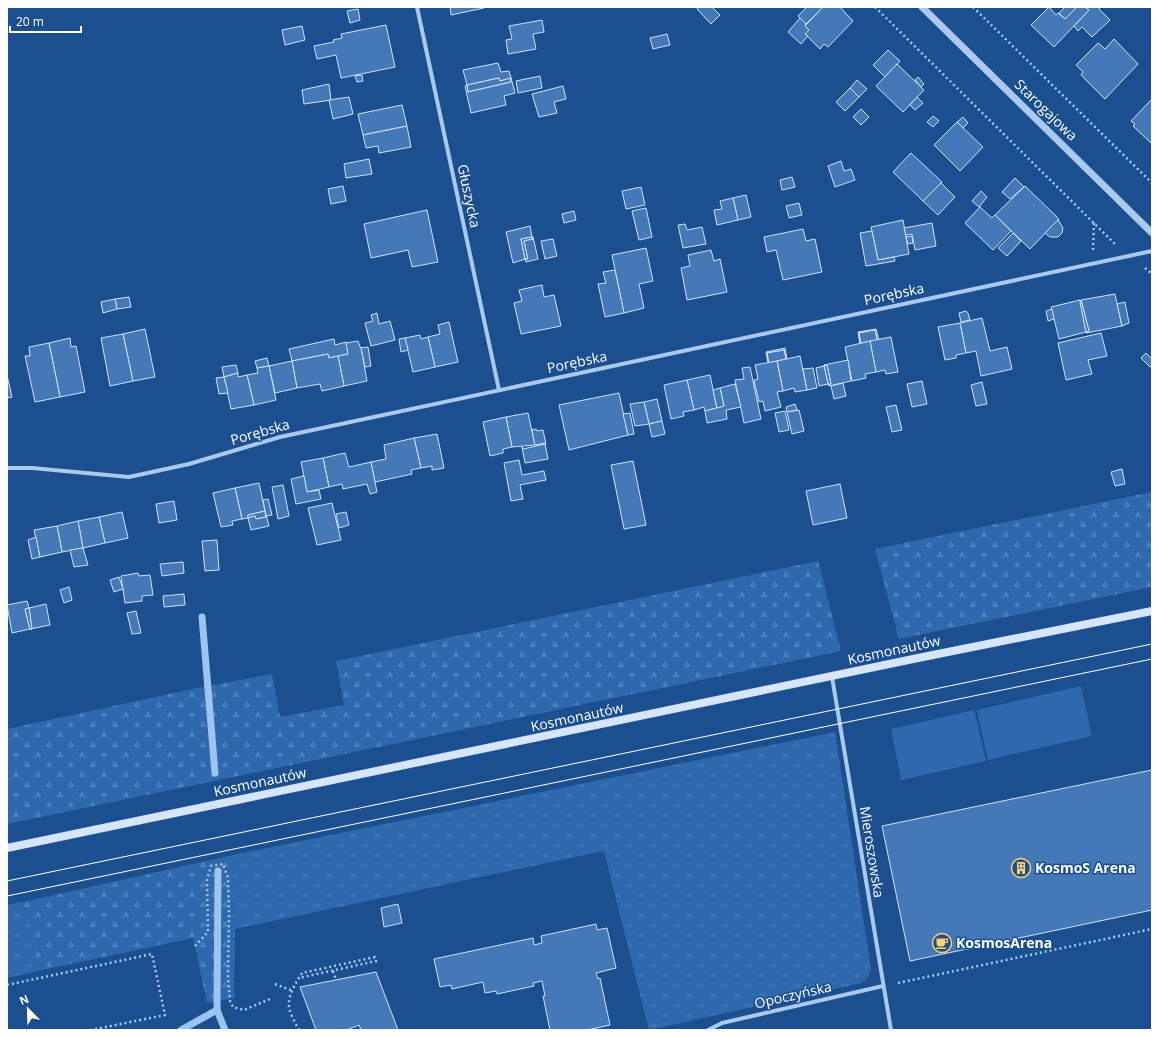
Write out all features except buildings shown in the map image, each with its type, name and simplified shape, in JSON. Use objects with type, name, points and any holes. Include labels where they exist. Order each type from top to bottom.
[{"type":"main road","name":"Kosmonautów","points":[[7,848],[1152,611]]},
{"type":"street","name":"Głuszycka","points":[[417,7],[499,390]]},
{"type":"street","name":"Starogajowa","points":[[922,7],[1152,232]]},
{"type":"street","name":"Porębska","points":[[7,468],[32,468],[129,477],[189,464],[280,436],[1152,251]]},
{"type":"street","name":"Mieroszowska","points":[[832,677],[891,1030]]},
{"type":"street","name":"Opoczyńska","points":[[708,1030],[722,1023],[884,986]]},
{"type":"path","points":[[875,7],[1115,244]]},
{"type":"path","points":[[973,7],[1152,183]]},
{"type":"path","points":[[1093,252],[1094,223]]},
{"type":"path","points":[[1140,266],[1144,267],[1152,274]]},
{"type":"path","points":[[195,946],[208,932],[207,880],[211,866],[223,864],[228,878],[228,976],[230,1001],[233,1007],[244,1010],[270,999]]},
{"type":"path","points":[[884,986],[1152,929]]},
{"type":"path","points":[[7,985],[152,954],[166,1015],[91,1030]]},
{"type":"path","points":[[299,978],[376,961],[375,957],[302,973],[299,978],[293,990],[288,1004],[299,1030]]},
{"type":"path","points":[[333,971],[336,980]]},
{"type":"path","points":[[275,984],[293,990]]},
{"type":"green space","points":[[1152,492],[1152,587],[899,639],[875,549]]},
{"type":"green space","points":[[818,561],[841,651],[7,824],[7,729],[192,689],[272,674],[280,717],[344,705],[336,661]]},
{"type":"green space","points":[[1081,686],[1092,736],[988,760],[977,710]]},
{"type":"green space","points":[[974,710],[986,761],[901,780],[891,729]]},
{"type":"green space","points":[[835,732],[871,970],[868,977],[861,983],[649,1030],[604,851],[235,929],[233,855]]},
{"type":"green space","points":[[233,855],[235,929],[234,998],[207,1003],[193,938],[38,971],[23,902]]},
{"type":"green space","points":[[23,902],[38,971],[7,978],[7,905]]},
{"type":"waterway","points":[[202,617],[215,773]]},
{"type":"waterway","points":[[181,1030],[217,1010],[218,871]]},
{"type":"waterway","points":[[217,1010],[225,1030]]},
{"type":"tram line","points":[[7,881],[1152,644]]},
{"type":"tram line","points":[[7,896],[1152,659]]},
{"type":"place","name":"KosmoS Arena","points":[[1021,868]]},
{"type":"place","name":"KosmosArena","points":[[942,943]]}]
